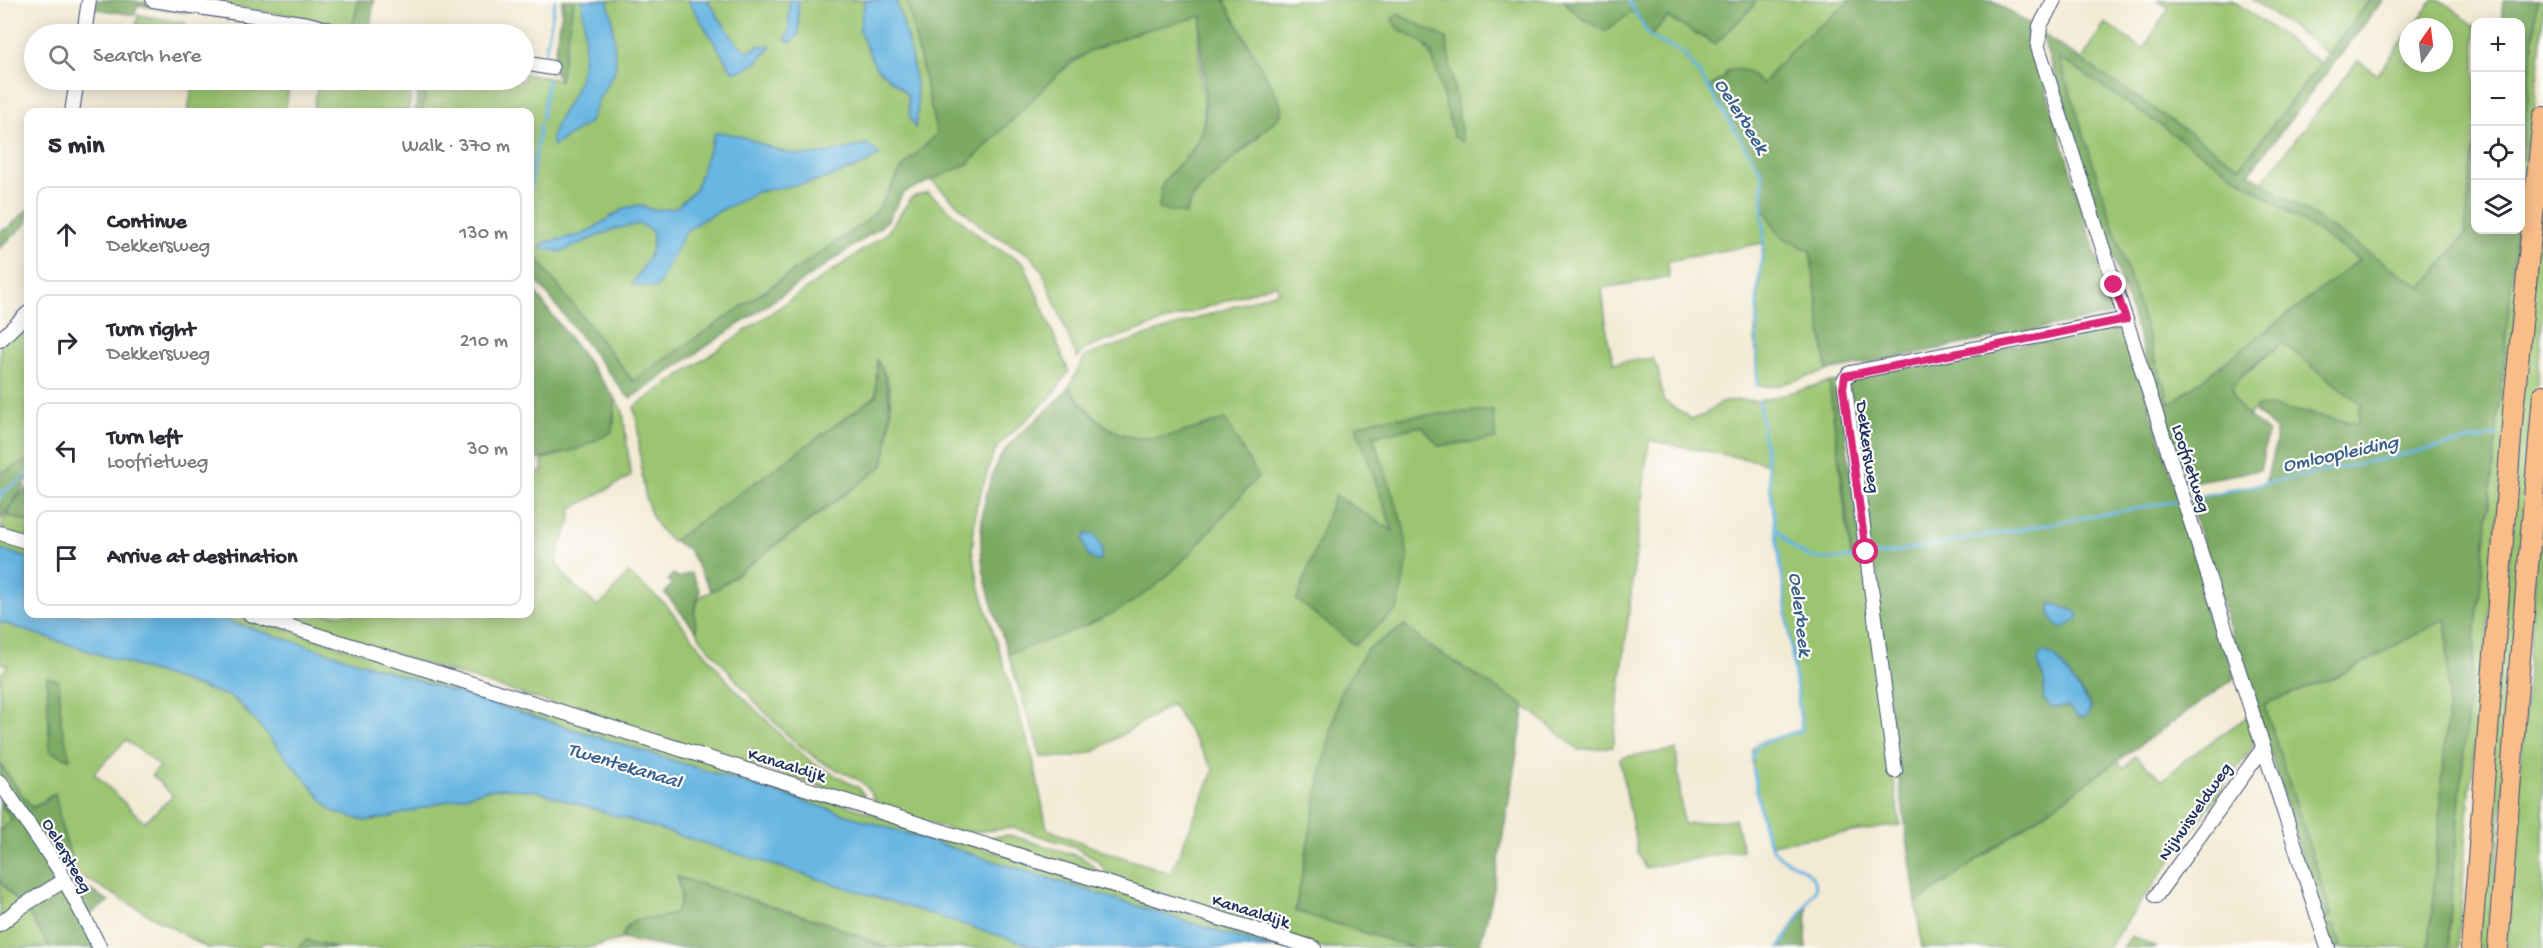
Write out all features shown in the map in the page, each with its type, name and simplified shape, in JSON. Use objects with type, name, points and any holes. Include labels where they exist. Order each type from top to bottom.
[{"type":"highway","points":[[2471,948],[2513,412],[2543,117]]},
{"type":"highway","points":[[2498,948],[2543,395]]},
{"type":"street","points":[[85,24],[89,0]]},
{"type":"street","points":[[153,0],[308,24]]},
{"type":"street","name":"Loofrietweg","points":[[2054,0],[2040,26],[2038,46],[2328,948]]},
{"type":"street","points":[[534,65],[552,68]]},
{"type":"street","points":[[73,108],[75,90]]},
{"type":"street","points":[[0,340],[24,318]]},
{"type":"street","name":"Dekkersweg","points":[[1895,771],[1844,380],[1850,374],[2126,319]]},
{"type":"street","points":[[0,533],[24,541]]},
{"type":"street","name":"Kanaaldijk","points":[[263,618],[1314,948]]},
{"type":"street","name":"Nijhuisveldweg","points":[[2156,896],[2263,748]]},
{"type":"street","name":"Oelersteeg","points":[[0,782],[33,827],[65,880],[100,948]]},
{"type":"street","points":[[0,924],[21,907],[65,880]]},
{"type":"green space","points":[[97,0],[128,0],[187,9],[189,13],[137,5],[135,15],[95,9]]},
{"type":"green space","points":[[217,0],[359,0],[353,24],[332,24],[216,4]]},
{"type":"green space","points":[[359,0],[374,0],[370,24],[353,24]]},
{"type":"green space","points":[[562,0],[907,0],[937,134],[903,167],[877,211],[865,222],[633,381],[534,256],[534,108],[421,108],[424,90],[534,90],[534,76],[560,80]]},
{"type":"green space","points":[[564,0],[574,0],[560,80],[552,68]]},
{"type":"green space","points":[[907,0],[1224,0],[1278,98],[1282,110],[1280,116],[1200,188],[1190,199],[1186,214],[1159,209],[1164,182],[1195,147],[1205,118],[1206,103],[1201,45],[1203,16],[1138,32],[1088,52],[1069,63],[969,163],[903,193],[888,220],[874,232],[631,398],[627,396],[534,277],[534,255],[633,381],[865,222],[877,211],[903,167],[937,134]]},
{"type":"green space","points":[[1224,0],[1563,0],[1580,17],[1605,31],[1633,10],[1650,37],[1667,17],[1715,44],[1752,8],[1755,0],[1852,0],[1798,43],[1761,85],[1748,71],[1724,78],[1709,87],[1762,173],[1763,206],[1795,244],[1810,250],[1827,371],[1773,387],[1757,385],[1755,333],[1763,243],[1668,261],[1669,277],[1602,288],[1608,341],[1614,363],[1652,358],[1658,369],[1663,400],[1691,419],[1702,416],[1720,403],[1738,400],[1759,401],[1829,382],[1851,558],[1863,558],[1867,578],[1900,825],[1771,844],[1766,837],[1753,769],[1752,749],[1769,739],[1802,730],[1767,463],[1649,440],[1613,747],[1579,750],[1527,708],[1424,643],[1405,625],[1367,650],[1342,690],[1295,911],[1414,948],[1325,948],[1116,883],[1097,860],[1073,846],[1014,828],[959,833],[876,806],[873,796],[862,782],[822,762],[780,728],[704,643],[697,632],[694,618],[701,596],[718,588],[883,466],[891,412],[888,385],[877,362],[876,396],[673,541],[661,530],[652,516],[646,499],[634,407],[886,234],[912,197],[928,192],[989,244],[1024,263],[1069,372],[1050,398],[999,445],[993,455],[976,507],[972,550],[980,589],[1033,759],[1047,829],[1103,851],[1171,873],[1214,770],[1172,704],[1095,751],[1073,757],[1041,757],[1008,654],[1110,614],[1133,601],[1202,540],[1207,531],[1225,419],[1157,438],[1139,438],[1121,434],[1104,424],[1087,409],[1069,387],[1085,356],[1280,291],[1275,284],[1086,348],[1077,358],[1042,270],[1030,255],[984,229],[931,180],[969,163],[1055,76],[1088,52],[1138,32],[1203,15],[1199,41],[1199,63],[1204,120],[1198,138],[1185,159],[1163,182],[1177,212],[1186,214],[1190,203],[1204,184],[1250,145],[1282,110],[1278,98]],"holes":[[[1446,38],[1450,122],[1436,66],[1423,41]],[[1493,410],[1494,418],[1465,442],[1439,446],[1422,426],[1373,436],[1404,528],[1397,608],[1392,524],[1356,426],[1379,419]]]},
{"type":"green space","points":[[1563,0],[1755,0],[1752,8],[1715,44],[1667,17],[1650,37],[1633,11],[1605,31],[1580,17]]},
{"type":"green space","points":[[1852,0],[1992,0],[2033,27],[2029,33],[2114,314],[1827,371],[1810,250],[1783,238],[1776,230],[1763,206],[1762,173],[1709,87],[1724,78],[1727,71],[1738,69],[1743,70],[1762,84],[1798,43]]},
{"type":"green space","points":[[2157,0],[2232,0],[2321,63],[2240,168],[2081,61],[2105,23],[2143,49],[2169,8]]},
{"type":"green space","points":[[2253,0],[2370,0],[2329,54]]},
{"type":"green space","points":[[2370,0],[2383,0],[2249,173],[2422,288],[2465,235],[2471,172],[2471,234],[2516,234],[2462,768],[2448,948],[2429,948],[2448,707],[2447,618],[2336,677],[2264,704],[2331,913],[2330,917],[2322,920],[2189,499],[2265,483],[2276,443],[2276,430],[2256,412],[2256,407],[2272,406],[2358,424],[2361,404],[2282,343],[2243,374],[2232,388],[2241,409],[2268,433],[2260,470],[2186,483],[2043,34],[2240,167]],"holes":[[[2059,57],[2359,260],[2170,404]]]},
{"type":"green space","points":[[2433,0],[2441,0],[2471,23],[2471,174],[2465,235],[2422,288],[2262,182],[2358,60],[2377,75],[2399,45],[2399,72],[2453,72],[2453,18],[2420,18]]},
{"type":"green space","points":[[2503,0],[2537,0],[2525,130],[2525,18],[2501,18]]},
{"type":"green space","points":[[2537,0],[2543,0],[2525,215],[2525,130]]},
{"type":"green space","points":[[1398,14],[1446,38],[1463,142],[1454,137],[1431,52],[1422,42],[1395,25],[1392,19]]},
{"type":"green space","points":[[138,15],[186,23],[186,24],[137,24]]},
{"type":"green space","points":[[2058,56],[2359,260],[2170,404]]},
{"type":"green space","points":[[191,90],[288,90],[286,108],[189,108]]},
{"type":"green space","points":[[316,90],[411,90],[409,108],[314,108]]},
{"type":"green space","points":[[418,90],[426,90],[423,108],[416,108]]},
{"type":"green space","points":[[2543,152],[2543,311],[2490,948],[2474,948]]},
{"type":"green space","points":[[24,213],[24,226],[0,248],[0,231],[8,228]]},
{"type":"green space","points":[[2516,234],[2523,234],[2485,659],[2469,801],[2458,948],[2448,948],[2471,678]]},
{"type":"green space","points":[[534,291],[615,398],[612,432],[576,450],[534,460]]},
{"type":"green space","points":[[24,324],[24,462],[0,474],[0,345]]},
{"type":"green space","points":[[2124,324],[2235,678],[1916,903],[1868,556],[1848,378]],"holes":[[[2054,656],[2090,703],[2091,709],[2072,710],[2043,690]]]},
{"type":"green space","points":[[2282,343],[2361,404],[2358,424],[2307,413],[2256,407],[2248,417],[2240,410],[2233,398],[2233,384]]},
{"type":"green space","points":[[877,360],[890,399],[888,439],[883,466],[718,588],[711,590],[688,549],[673,541],[876,396]]},
{"type":"green space","points":[[1834,381],[1838,385],[1863,558],[1851,558],[1829,382]]},
{"type":"green space","points":[[1069,387],[1104,425],[1121,434],[1139,438],[1157,438],[1178,434],[1225,419],[1258,477],[1181,562],[1138,599],[1084,626],[1008,654],[989,592],[981,554],[983,512],[988,489],[1003,452]]},
{"type":"green space","points":[[615,398],[623,412],[631,476],[571,509],[570,523],[559,550],[557,565],[571,583],[597,606],[608,598],[628,573],[666,605],[731,685],[785,739],[813,763],[859,788],[864,795],[863,800],[277,618],[534,618],[534,473],[543,471],[542,459],[559,455],[614,424]]},
{"type":"green space","points":[[1493,410],[1496,439],[1439,446],[1422,426],[1373,436],[1404,528],[1408,559],[1397,610],[1355,645],[1297,600],[1335,495],[1393,531],[1356,426],[1379,419]]},
{"type":"green space","points":[[24,462],[24,487],[0,520],[0,474]]},
{"type":"green space","points":[[2543,475],[2543,674],[2540,705],[2543,709],[2543,948],[2506,948]]},
{"type":"green space","points":[[24,492],[24,521],[6,515]]},
{"type":"green space","points":[[6,515],[24,521],[24,538],[0,528]]},
{"type":"green space","points":[[0,539],[24,547],[24,557],[0,549]]},
{"type":"green space","points":[[689,573],[692,574],[700,591],[694,611],[697,632],[665,593],[672,584],[668,580],[673,574],[680,578]]},
{"type":"green space","points":[[219,618],[252,618],[1299,948],[1271,948]]},
{"type":"green space","points":[[2447,618],[2448,707],[2429,948],[2342,948],[2334,924],[2325,927],[2322,920],[2331,913],[2264,704],[2336,677]]},
{"type":"green space","points":[[0,622],[231,697],[260,726],[373,821],[486,790],[504,788],[537,791],[1039,948],[887,948],[829,924],[678,877],[680,893],[676,911],[670,915],[628,925],[621,939],[588,948],[336,948],[307,940],[297,948],[266,942],[256,948],[207,948],[73,871],[75,870],[61,825],[55,793],[32,808],[0,764],[0,675],[8,666],[0,663]],"holes":[[[47,678],[59,681],[61,722],[69,759],[50,751]],[[126,740],[160,766],[152,775],[173,796],[144,822],[94,773]]]},
{"type":"green space","points":[[1405,625],[1424,643],[1525,706],[1493,894],[1479,948],[1414,948],[1295,911],[1322,770],[1341,690],[1367,650]]},
{"type":"green space","points":[[47,677],[59,681],[61,722],[70,759],[50,752]]},
{"type":"green space","points":[[2247,717],[2255,743],[2108,948],[1922,948],[1916,903],[2118,761],[2123,768],[2135,756],[2163,780],[2185,760]]},
{"type":"green space","points":[[1676,750],[1683,824],[1735,819],[1743,850],[1645,868],[1638,853],[1620,760],[1623,757]]},
{"type":"green space","points":[[0,764],[32,808],[45,802],[55,793],[61,825],[75,870],[61,865],[0,779]]},
{"type":"green space","points":[[0,790],[60,880],[19,904],[0,881],[0,830],[12,820],[0,803]]},
{"type":"green space","points":[[0,803],[12,820],[0,830]]},
{"type":"green space","points":[[1009,835],[1081,857],[1091,864],[1105,880],[975,839]]},
{"type":"green space","points":[[67,877],[109,901],[88,916]]},
{"type":"green space","points":[[677,877],[829,924],[887,948],[671,948],[621,939],[625,930],[636,920],[665,916],[677,910],[681,897]]},
{"type":"green space","points":[[0,881],[19,904],[0,919]]},
{"type":"green space","points":[[63,885],[96,948],[50,948],[26,909]]},
{"type":"green space","points":[[1807,905],[1806,948],[1779,948]]},
{"type":"green space","points":[[26,909],[50,948],[0,948],[0,929]]},
{"type":"green space","points":[[2334,924],[2342,948],[2331,948],[2325,927]]},
{"type":"green space","points":[[2131,936],[2156,948],[2123,948]]},
{"type":"green space","points":[[307,940],[334,947],[336,948],[297,948]]},
{"type":"water","points":[[582,0],[607,0],[612,16],[616,67],[598,100],[590,122],[553,146],[555,126],[575,91],[582,69],[585,35]]},
{"type":"water","points":[[688,0],[707,0],[735,41],[748,52],[758,46],[770,45],[770,48],[748,68],[732,71]]},
{"type":"water","points":[[789,0],[798,0],[799,34],[791,42],[785,39],[789,34]]},
{"type":"water","points":[[865,0],[896,0],[916,82],[915,128],[910,117],[907,94],[875,66],[859,30]]},
{"type":"water","points":[[715,133],[743,137],[779,151],[798,155],[828,153],[867,144],[880,155],[860,166],[818,181],[757,192],[702,220],[685,232],[657,288],[632,285],[651,253],[653,239],[652,231],[640,224],[614,229],[560,252],[540,248],[543,243],[584,234],[625,208],[639,205],[654,210],[675,208],[695,190]]},
{"type":"water","points":[[1086,534],[1095,535],[1102,548],[1101,560],[1096,561],[1088,556],[1083,540]]},
{"type":"water","name":"Twentekanaal","points":[[0,549],[24,557],[24,618],[219,618],[1271,948],[1039,948],[537,791],[504,788],[486,790],[390,817],[365,821],[332,811],[240,703],[231,697],[0,622]]},
{"type":"water","points":[[2051,603],[2077,612],[2078,618],[2064,628],[2058,627],[2050,614]]},
{"type":"water","points":[[2045,653],[2057,659],[2091,709],[2085,717],[2078,716],[2068,707],[2052,707],[2043,699],[2045,683],[2038,663],[2039,655]]},
{"type":"waterway","points":[[545,53],[555,0]]},
{"type":"waterway","name":"Oelerbeek","points":[[1628,0],[1650,37],[1683,53],[1701,76],[1762,173],[1764,243],[1757,295],[1757,385]]},
{"type":"waterway","points":[[542,119],[548,79]]},
{"type":"waterway","points":[[534,165],[540,126]]},
{"type":"waterway","name":"Oelerbeek","points":[[1752,761],[1756,745],[1802,730],[1759,401]]},
{"type":"waterway","name":"Omloopleiding","points":[[2189,499],[2498,435]]},
{"type":"waterway","points":[[0,498],[3,492],[24,478]]},
{"type":"waterway","name":"Omloopleiding","points":[[1872,556],[2177,501]]},
{"type":"waterway","name":"Omloopleiding","points":[[1776,527],[1795,548],[1814,558],[1863,558]]},
{"type":"waterway","name":"Oelerbeek","points":[[1753,769],[1761,814],[1772,847],[1783,859],[1811,875],[1816,889],[1779,948]]},
{"type":"route","points":[[1866,552],[1843,388],[1845,376],[2126,319],[2114,285]]}]
